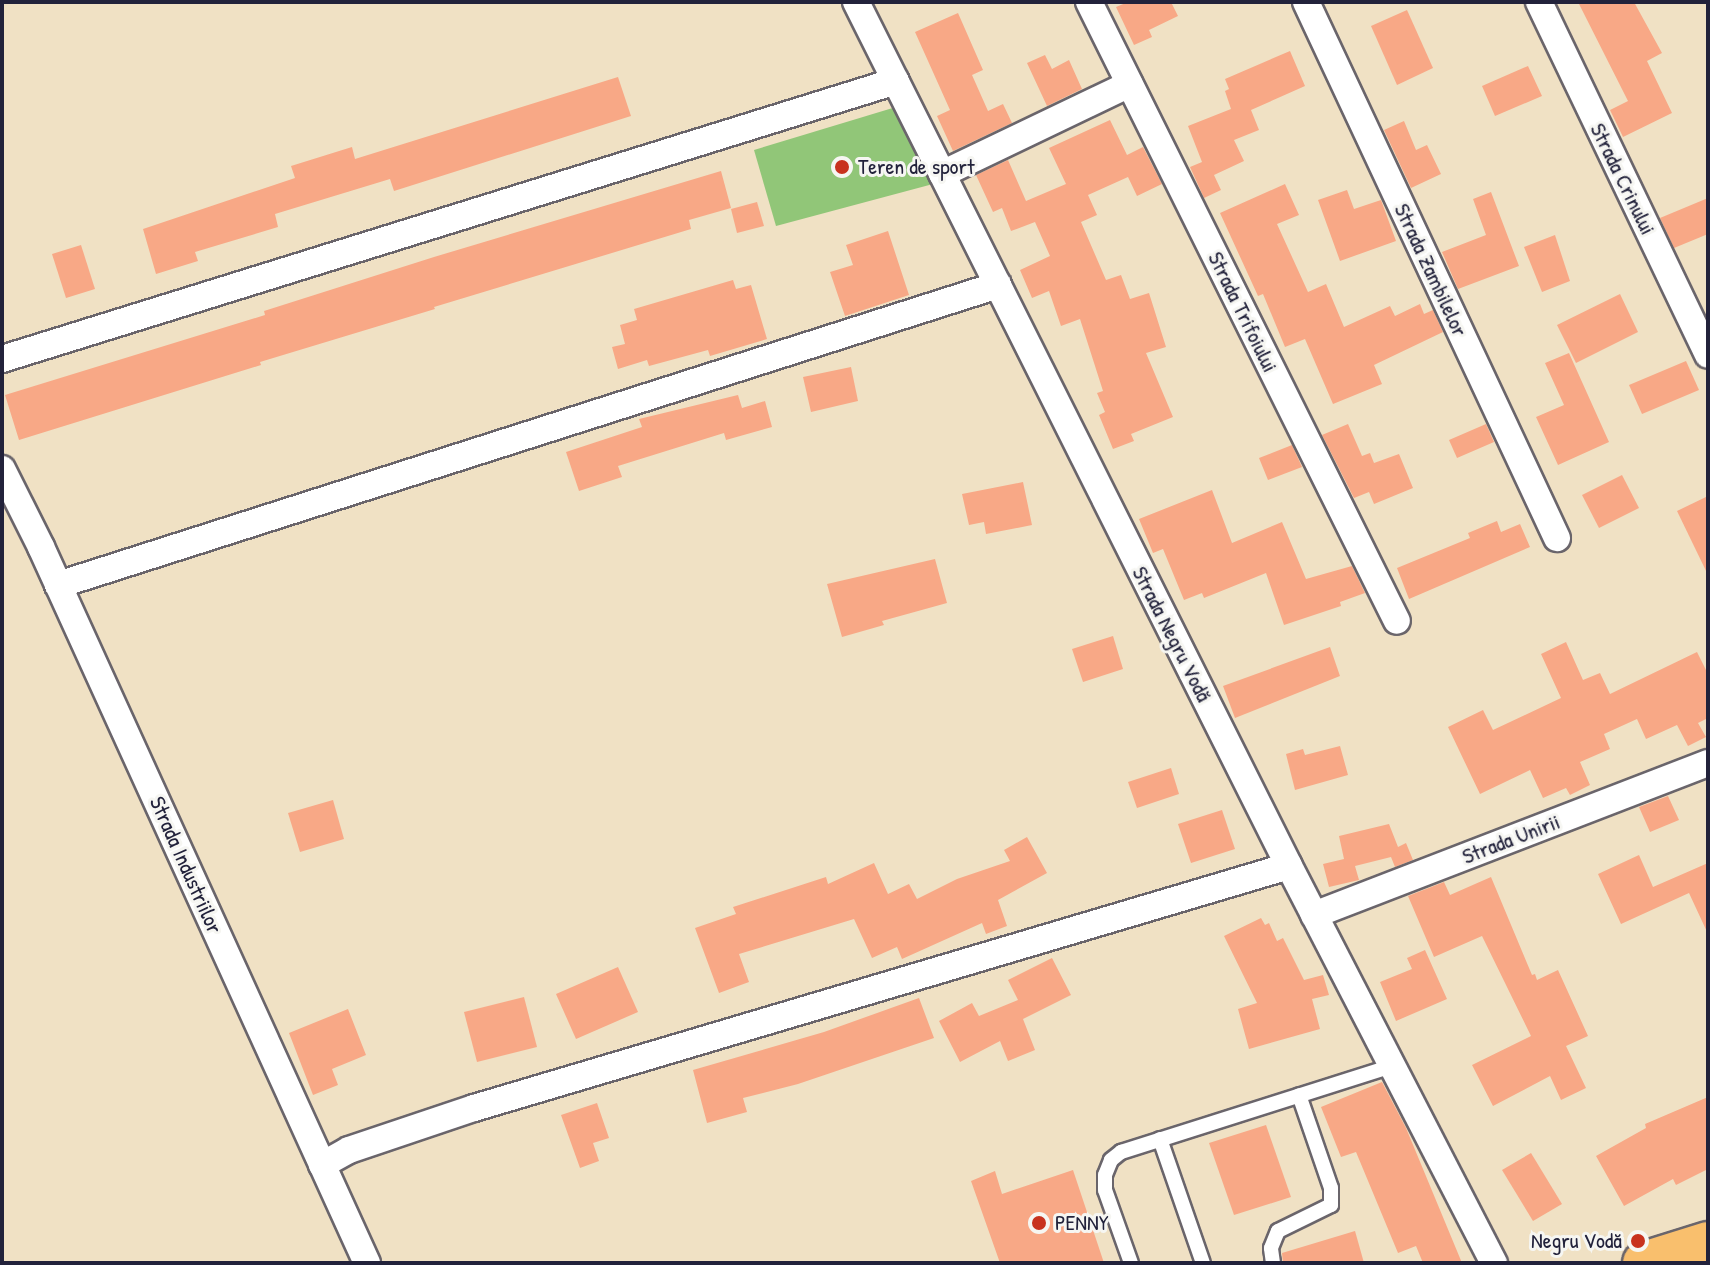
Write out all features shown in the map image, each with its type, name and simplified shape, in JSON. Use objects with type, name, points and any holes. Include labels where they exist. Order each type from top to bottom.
[{"type":"main road","points":[[1644,1263],[1708,1243]]},
{"type":"street","name":"Strada Negru Vodă","points":[[856,2],[1289,866],[1494,1263]]},
{"type":"street","name":"Strada Trifoiului","points":[[1089,2],[1397,621]]},
{"type":"street","name":"Strada Zambilelor","points":[[1306,2],[1557,538]]},
{"type":"street","name":"Strada Crinului","points":[[1539,2],[1708,355]]},
{"type":"street","points":[[2,359],[896,81]]},
{"type":"street","points":[[942,174],[1130,84]]},
{"type":"street","points":[[58,585],[998,285]]},
{"type":"street","name":"Strada Industriilor","points":[[2,469],[58,585],[367,1263]]},
{"type":"street","name":"Strada Unirii","points":[[1314,915],[1708,763]]},
{"type":"street","points":[[322,1165],[375,1141],[474,1108],[1289,866]]},
{"type":"lane","points":[[1131,1263],[1105,1190],[1105,1175],[1111,1160],[1121,1152],[1392,1066]]},
{"type":"lane","points":[[1273,1263],[1271,1248],[1278,1231],[1331,1205],[1331,1188],[1299,1095]]},
{"type":"lane","points":[[1160,1139],[1203,1263]]},
{"type":"green space","name":"Teren de sport","points":[[896,107],[933,184],[776,226],[754,150]]},
{"type":"building","points":[[1128,2],[1171,2],[1178,16],[1149,30],[1152,37],[1134,45],[1116,7]]},
{"type":"building","points":[[1578,2],[1634,2],[1662,53],[1647,61],[1672,113],[1623,137],[1610,110],[1628,101]]},
{"type":"building","points":[[1407,10],[1433,68],[1397,85],[1371,26]]},
{"type":"building","points":[[958,13],[983,70],[972,75],[988,111],[1003,104],[1012,123],[953,151],[937,116],[950,110],[915,32]]},
{"type":"building","points":[[1290,51],[1305,86],[1251,110],[1259,130],[1234,140],[1244,161],[1214,175],[1221,190],[1204,198],[1190,167],[1202,162],[1188,126],[1231,109],[1225,79]]},
{"type":"building","points":[[1045,55],[1052,69],[1069,60],[1082,89],[1047,106],[1027,63]]},
{"type":"building","points":[[1528,66],[1542,96],[1495,116],[1482,86]]},
{"type":"building","points":[[618,77],[631,116],[394,191],[390,179],[275,214],[278,227],[195,252],[198,261],[156,274],[143,229],[295,178],[291,166],[352,147],[355,159]]},
{"type":"building","points":[[1110,120],[1127,155],[1143,147],[1162,184],[1137,196],[1128,177],[1088,195],[1097,215],[1081,222],[1106,280],[1121,275],[1130,299],[1149,293],[1166,347],[1146,353],[1173,417],[1131,434],[1134,441],[1113,449],[1099,415],[1105,412],[1097,393],[1103,391],[1080,319],[1061,326],[1049,291],[1032,298],[1020,270],[1050,256],[1035,222],[1011,231],[1002,208],[993,212],[976,175],[1008,160],[1026,201],[1066,184],[1049,148]]},
{"type":"building","points":[[1404,121],[1416,150],[1427,145],[1441,174],[1411,188],[1384,130]]},
{"type":"building","points":[[721,171],[731,208],[689,220],[691,229],[434,307],[260,362],[261,365],[19,440],[5,395],[265,315],[264,311],[434,257]]},
{"type":"building","points":[[1285,184],[1299,215],[1277,224],[1308,292],[1326,284],[1344,327],[1390,306],[1395,316],[1420,304],[1424,314],[1433,310],[1443,332],[1374,365],[1382,384],[1333,404],[1305,339],[1285,347],[1263,294],[1258,296],[1220,213]]},
{"type":"building","points":[[1347,190],[1354,209],[1381,200],[1396,241],[1340,261],[1318,200]]},
{"type":"building","points":[[1491,192],[1519,266],[1458,289],[1442,252],[1486,235],[1473,199]]},
{"type":"building","points":[[1708,198],[1708,234],[1674,248],[1660,218]]},
{"type":"building","points":[[757,202],[764,226],[737,233],[731,209]]},
{"type":"building","points":[[888,231],[909,295],[845,316],[830,272],[853,265],[846,245]]},
{"type":"building","points":[[1555,235],[1570,281],[1542,292],[1524,247]]},
{"type":"building","points":[[81,245],[95,289],[66,298],[52,254]]},
{"type":"building","points":[[733,280],[736,289],[751,285],[767,339],[710,356],[708,350],[649,366],[647,360],[618,369],[612,347],[625,344],[620,325],[637,320],[634,309]]},
{"type":"building","points":[[1620,294],[1638,332],[1576,363],[1557,325]]},
{"type":"building","points":[[1569,353],[1609,442],[1558,465],[1536,417],[1564,405],[1545,363]]},
{"type":"building","points":[[1686,361],[1699,390],[1642,414],[1629,385]]},
{"type":"building","points":[[851,367],[858,401],[811,412],[803,377]]},
{"type":"building","points":[[738,395],[742,408],[765,401],[772,427],[726,440],[724,433],[618,466],[622,477],[579,491],[566,452],[642,427],[639,419]]},
{"type":"building","points":[[1348,424],[1362,456],[1370,453],[1374,463],[1399,454],[1413,488],[1374,504],[1369,492],[1354,498],[1322,435]]},
{"type":"building","points":[[1486,424],[1494,442],[1457,458],[1449,440]]},
{"type":"building","points":[[1292,445],[1302,467],[1268,480],[1259,458]]},
{"type":"building","points":[[1622,475],[1639,508],[1599,528],[1582,495]]},
{"type":"building","points":[[1023,482],[1032,525],[986,534],[984,522],[969,525],[962,494]]},
{"type":"building","points":[[1212,490],[1232,543],[1282,522],[1306,579],[1352,566],[1365,593],[1340,602],[1341,606],[1284,625],[1266,573],[1204,598],[1202,593],[1184,600],[1163,549],[1153,553],[1139,519]]},
{"type":"building","points":[[1708,496],[1708,575],[1677,511]]},
{"type":"building","points":[[1497,521],[1501,532],[1520,524],[1530,547],[1409,599],[1397,568],[1470,538],[1468,533]]},
{"type":"building","points":[[935,559],[947,603],[882,621],[884,625],[842,637],[827,584]]},
{"type":"building","points":[[1113,636],[1123,669],[1083,682],[1072,649]]},
{"type":"building","points":[[1566,642],[1583,680],[1600,673],[1610,694],[1697,652],[1708,674],[1708,718],[1698,723],[1706,737],[1688,746],[1677,725],[1646,739],[1637,719],[1604,734],[1610,749],[1580,762],[1590,785],[1570,795],[1566,788],[1543,798],[1530,770],[1480,794],[1448,727],[1483,710],[1493,730],[1561,698],[1541,654]]},
{"type":"building","points":[[1330,647],[1340,676],[1235,718],[1223,686]]},
{"type":"building","points":[[1340,746],[1348,775],[1295,790],[1286,754],[1303,749],[1305,755]]},
{"type":"building","points":[[1171,768],[1179,794],[1137,808],[1128,782]]},
{"type":"building","points":[[1668,796],[1679,820],[1650,832],[1639,807]]},
{"type":"building","points":[[333,800],[344,839],[300,852],[288,813]]},
{"type":"building","points":[[1222,810],[1235,849],[1191,863],[1178,824]]},
{"type":"building","points":[[1389,824],[1398,847],[1406,843],[1413,860],[1395,867],[1391,857],[1355,866],[1359,880],[1329,887],[1323,864],[1344,859],[1339,836]]},
{"type":"building","points":[[1027,837],[1047,873],[998,900],[1007,926],[986,934],[982,923],[902,959],[897,947],[872,958],[854,919],[739,954],[749,982],[719,993],[695,928],[736,914],[733,907],[826,877],[828,884],[874,863],[888,894],[909,884],[917,899],[957,879],[1010,861],[1004,850]]},
{"type":"building","points":[[1639,855],[1653,887],[1708,863],[1708,934],[1689,893],[1621,924],[1598,874]]},
{"type":"building","points":[[1491,877],[1532,975],[1535,974],[1537,980],[1558,970],[1588,1036],[1566,1046],[1586,1088],[1561,1100],[1550,1076],[1493,1106],[1472,1065],[1531,1036],[1482,936],[1434,957],[1408,896],[1444,882],[1450,895]]},
{"type":"building","points":[[1261,918],[1265,925],[1269,923],[1277,941],[1283,938],[1304,980],[1323,975],[1329,995],[1312,999],[1320,1029],[1249,1049],[1238,1009],[1257,1003],[1224,936]]},
{"type":"building","points":[[1425,950],[1447,999],[1396,1021],[1380,982],[1412,969],[1407,958]]},
{"type":"building","points":[[1052,958],[1071,995],[1023,1019],[1035,1050],[1008,1061],[1000,1041],[960,1062],[939,1021],[972,1003],[979,1016],[1018,1000],[1008,980]]},
{"type":"building","points":[[618,967],[638,1012],[576,1039],[556,994]]},
{"type":"building","points":[[524,997],[537,1047],[477,1062],[464,1012]]},
{"type":"building","points":[[919,998],[934,1038],[798,1084],[743,1098],[747,1112],[707,1123],[693,1070],[824,1032]]},
{"type":"building","points":[[348,1009],[366,1055],[332,1069],[338,1085],[313,1095],[289,1033]]},
{"type":"building","points":[[1382,1082],[1406,1128],[1462,1263],[1423,1263],[1416,1246],[1398,1253],[1356,1152],[1341,1157],[1321,1107]]},
{"type":"building","points":[[1708,1097],[1708,1169],[1676,1185],[1673,1179],[1624,1206],[1596,1156],[1646,1128],[1645,1124]]},
{"type":"building","points":[[597,1103],[609,1138],[593,1143],[599,1161],[580,1168],[561,1115]]},
{"type":"building","points":[[1266,1125],[1291,1197],[1234,1215],[1209,1143]]},
{"type":"building","points":[[1531,1153],[1562,1204],[1533,1221],[1502,1170]]},
{"type":"building","name":"PENNY","points":[[1073,1170],[1104,1263],[1000,1263],[971,1181],[995,1171],[1002,1194]]},
{"type":"building","points":[[1355,1231],[1364,1263],[1283,1263],[1282,1253]]},
{"type":"place","name":"Teren de sport","points":[[842,167]]},
{"type":"place","name":"PENNY","points":[[1039,1223]]},
{"type":"place","name":"Negru Vodă","points":[[1638,1241]]}]
